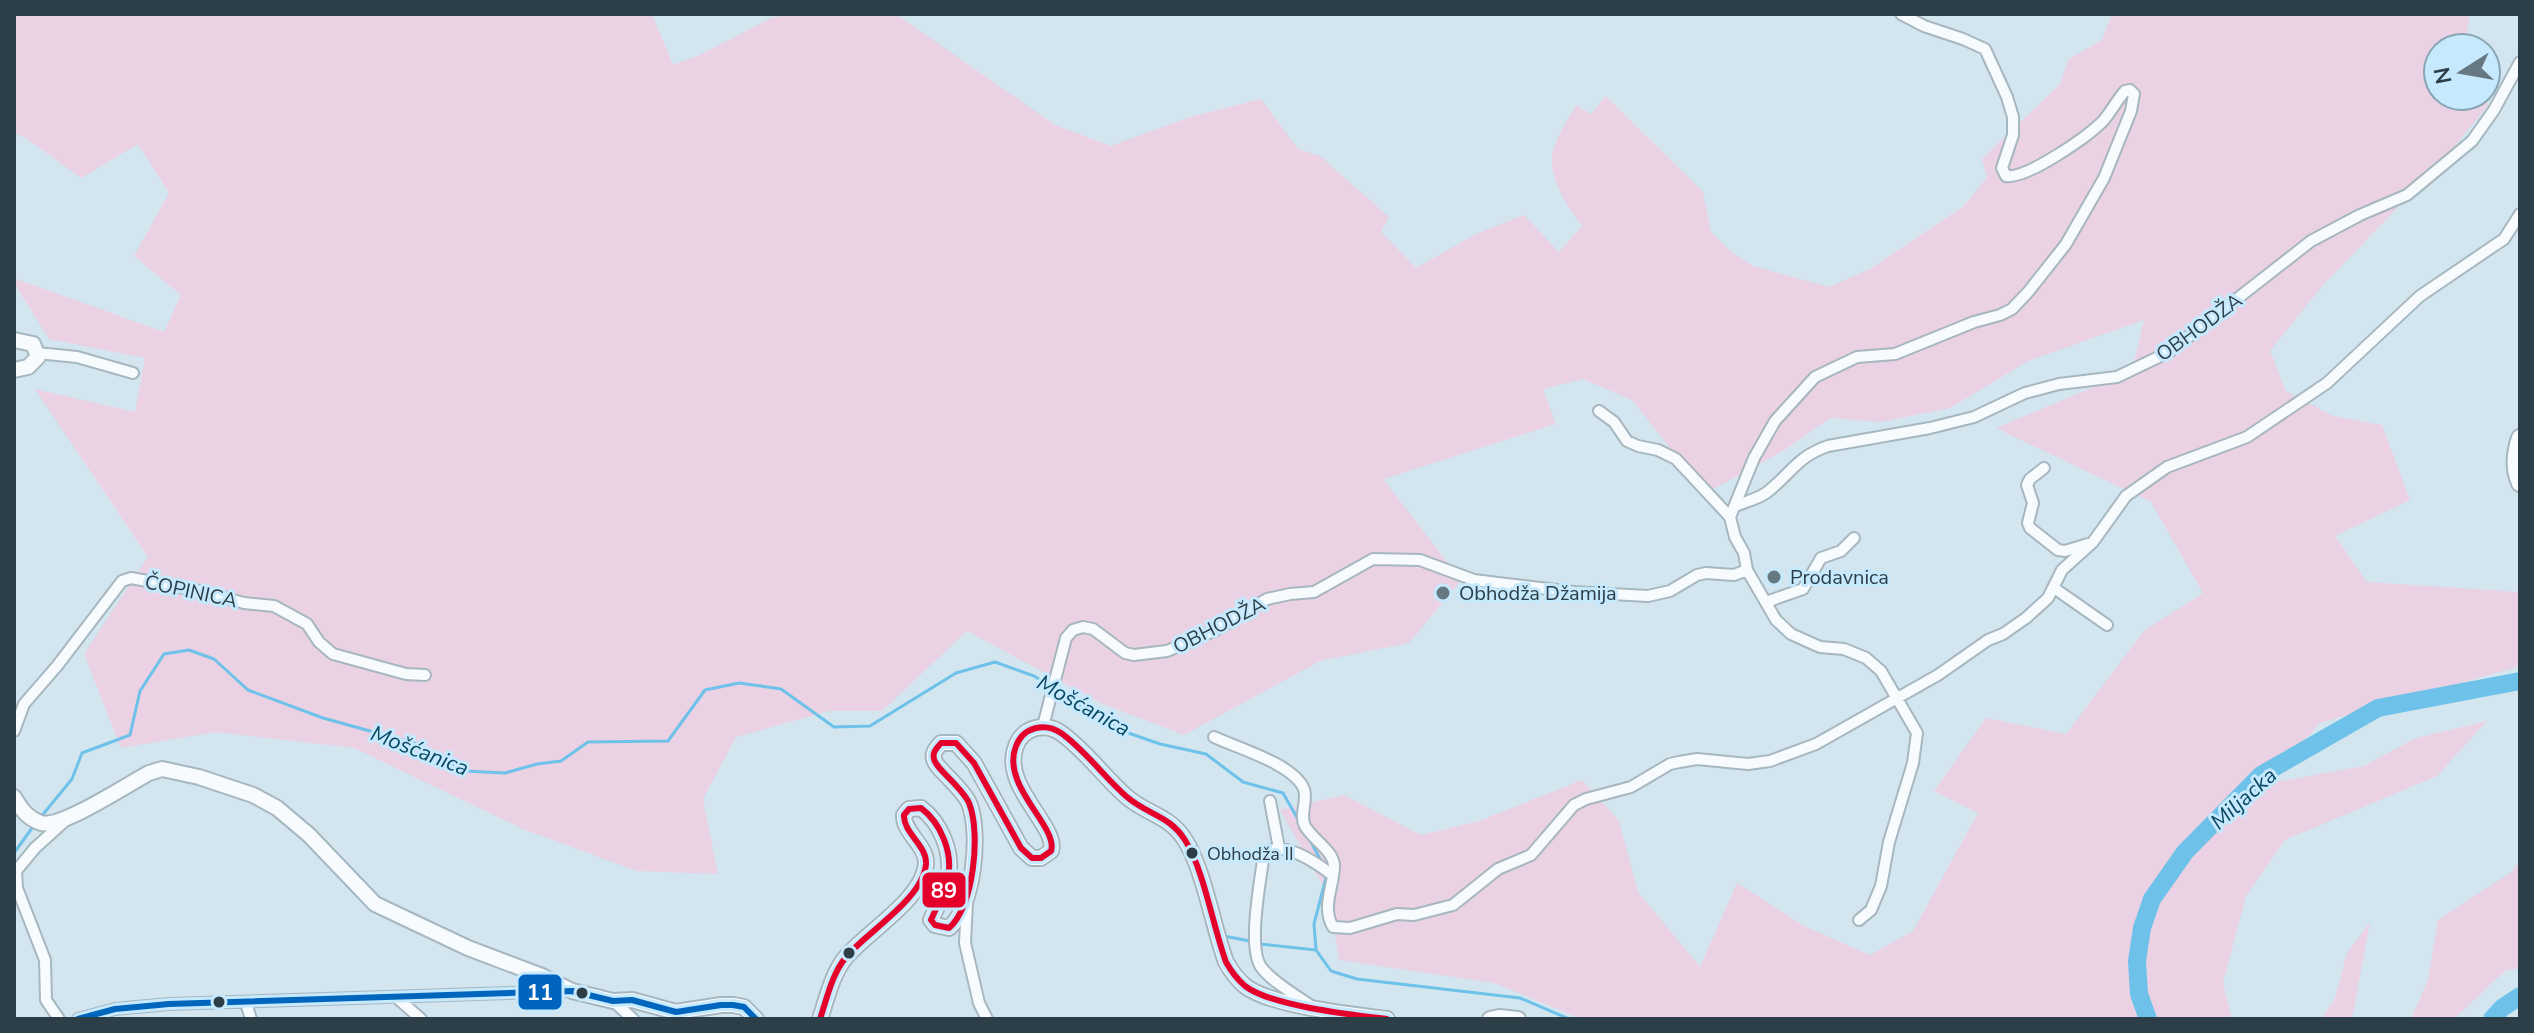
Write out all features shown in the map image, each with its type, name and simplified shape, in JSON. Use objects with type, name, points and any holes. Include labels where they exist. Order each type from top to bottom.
[{"type":"main road","points":[[14,340],[33,344],[38,357],[28,367],[14,370]]},
{"type":"main road","points":[[2520,438],[2515,465],[2520,483]]},
{"type":"main road","points":[[820,1019],[834,975],[844,959],[908,899],[920,882],[926,861],[903,821],[909,809],[921,808],[930,814],[948,850],[949,875],[931,920],[935,925],[949,928],[967,902],[974,853],[973,821],[969,804],[960,788],[933,757],[941,743],[956,743],[974,763],[1021,848],[1032,858],[1041,858],[1051,851],[1052,839],[1019,785],[1014,768],[1014,749],[1024,734],[1043,726],[1061,733],[1130,799],[1174,825],[1187,843],[1220,946],[1235,976],[1259,994],[1351,1017],[1387,1019]]},
{"type":"main road","points":[[14,797],[25,815],[43,824],[67,819],[149,773],[162,769],[199,777],[253,795],[277,808],[309,835],[375,904],[468,948],[572,991],[613,1001],[632,1000],[676,1012],[733,1005],[744,1007],[756,1019]]},
{"type":"main road","points":[[1490,1019],[1518,1019]]},
{"type":"street","points":[[1730,517],[1754,458],[1775,421],[1815,377],[1857,357],[1895,354],[2012,309],[2066,244],[2104,178],[2131,111],[2134,94],[2130,90],[2121,95],[2104,120],[2062,153],[2015,177],[2006,176],[2002,168],[2013,135],[2013,117],[1985,49],[1901,14]]},
{"type":"street","name":"OBHODŽA","points":[[1735,506],[1763,496],[1801,458],[1828,446],[1974,417],[2025,393],[2059,384],[2117,377],[2169,352],[2311,241],[2407,195],[2472,141],[2494,110],[2520,62]]},
{"type":"street","points":[[1214,737],[1292,773],[1304,790],[1304,823],[1331,857],[1334,867],[1328,919],[1333,927],[1350,928],[1397,914],[1414,915],[1453,905],[1498,869],[1531,855],[1574,805],[1586,799],[1631,787],[1670,764],[1697,759],[1748,764],[1770,761],[1816,744],[1897,700],[1988,640],[2003,634],[2048,598],[2062,570],[2093,542],[2126,496],[2167,467],[2247,437],[2327,383],[2420,296],[2504,239],[2520,214]]},
{"type":"street","points":[[37,353],[77,357],[133,373]]},
{"type":"street","points":[[1599,411],[1614,422],[1627,441],[1676,459],[1730,517],[1747,570],[1776,620],[1791,634],[1820,647],[1844,649],[1866,658],[1881,671],[1917,733],[1916,749],[1889,842],[1881,886],[1871,910],[1859,920]]},
{"type":"street","points":[[2044,468],[2027,485],[2033,503],[2028,523],[2030,528],[2058,550],[2065,551],[2093,542]]},
{"type":"street","points":[[1766,602],[1803,589],[1821,558],[1841,551],[1854,538]]},
{"type":"street","name":"OBHODŽA","points":[[1043,726],[1066,638],[1073,630],[1083,627],[1093,629],[1125,653],[1134,655],[1167,651],[1216,630],[1267,599],[1314,592],[1373,559],[1420,560],[1474,580],[1574,592],[1648,596],[1670,591],[1697,575],[1734,575],[1747,570]]},
{"type":"street","name":"ČOPINICA","points":[[14,731],[24,704],[122,581],[131,578],[244,603],[274,606],[307,624],[319,642],[333,654],[406,674],[425,675]]},
{"type":"street","points":[[2054,588],[2107,625]]},
{"type":"street","points":[[1270,801],[1279,848]]},
{"type":"street","points":[[59,1019],[46,1000],[45,960],[17,888],[16,871],[35,848],[67,819]]},
{"type":"street","points":[[1313,1007],[1288,991],[1261,967],[1255,951],[1256,910],[1264,853],[1271,848],[1279,848],[1316,863],[1331,874]]},
{"type":"street","points":[[967,902],[965,943],[979,1003],[987,1019]]},
{"type":"street","points":[[78,1019],[115,1009],[169,1004],[572,991]]},
{"type":"street","points":[[396,997],[421,1019]]},
{"type":"street","points":[[613,1001],[633,1019]]},
{"type":"street","points":[[246,1003],[251,1019]]},
{"type":"street","points":[[162,1019],[169,1004]]},
{"type":"shaded area","points":[[14,14],[652,14],[673,65],[700,55],[771,18],[795,14],[896,14],[1055,125],[1111,146],[1190,117],[1261,99],[1298,149],[1320,156],[1389,217],[1381,232],[1416,268],[1476,234],[1524,215],[1559,252],[1582,226],[1557,185],[1552,167],[1553,150],[1576,105],[1591,114],[1606,96],[1703,192],[1711,232],[1729,250],[1753,266],[1829,287],[1870,269],[1964,206],[1987,177],[1982,159],[2059,85],[2069,59],[2102,40],[2112,14],[2470,14],[2467,32],[2422,32],[2422,112],[2482,112],[2440,164],[2323,285],[2270,351],[2286,391],[2333,416],[2382,425],[2410,500],[2335,536],[2367,582],[2520,592],[2520,666],[2320,723],[2265,784],[2364,766],[2416,738],[2487,721],[2437,776],[2285,840],[2246,896],[2223,983],[2232,1019],[1582,1019],[1494,983],[1339,960],[1329,896],[1280,810],[1344,795],[1421,835],[1479,821],[1582,780],[1619,821],[1638,892],[1700,967],[1737,883],[1804,926],[1870,955],[1913,931],[1978,813],[1934,791],[1986,718],[2066,734],[2144,631],[2203,593],[2151,502],[1996,428],[2132,371],[2144,320],[2028,361],[1950,408],[1881,422],[1830,418],[1783,451],[1706,493],[1632,400],[1583,379],[1543,389],[1556,424],[1383,479],[1461,580],[1409,643],[1320,661],[1184,735],[1101,703],[967,631],[882,711],[829,711],[736,737],[703,799],[718,874],[637,871],[523,829],[354,748],[216,732],[121,748],[84,654],[148,557],[35,389],[135,412],[145,358],[49,339],[14,283],[14,278],[164,332],[181,295],[134,256],[169,193],[138,144],[81,178],[26,138],[14,133]]},
{"type":"shaded area","points":[[2520,858],[2520,968],[2505,971],[2454,1019],[2411,1019],[2428,980],[2438,920],[2513,871]]},
{"type":"shaded area","points":[[2370,922],[2352,1019],[2321,1019],[2335,998],[2347,953]]},
{"type":"waterway","name":"Mošćanica","points":[[40,818],[72,779],[82,753],[130,735],[140,691],[164,654],[189,650],[214,659],[248,690],[323,718],[417,744],[465,771],[505,773],[561,761],[588,742],[668,741],[705,690],[739,683],[781,689],[834,727],[870,726],[956,673],[995,662],[1034,676],[1120,730],[1160,744],[1206,754],[1243,782],[1283,793],[1299,821]]},
{"type":"waterway","name":"Miljacka","points":[[2148,1019],[2139,994],[2137,961],[2142,928],[2152,899],[2185,852],[2261,775],[2378,708],[2520,681]]},
{"type":"waterway","name":"Mošćanica","points":[[14,853],[35,824]]},
{"type":"waterway","name":"Mošćanica","points":[[1309,838],[1322,863]]},
{"type":"waterway","name":"Mošćanica","points":[[1327,874],[1314,924],[1316,950],[1331,971],[1357,979],[1520,998],[1569,1019]]},
{"type":"waterway","points":[[1224,936],[1250,941]]},
{"type":"waterway","points":[[1260,944],[1316,950]]},
{"type":"waterway","name":"Miljacka","points":[[2492,1019],[2520,996]]},
{"type":"transit line","name":"89","points":[[820,1019],[830,986],[846,957],[905,902],[923,877],[925,857],[905,821],[904,815],[909,809],[921,808],[928,814],[940,830],[949,858],[948,877],[931,920],[935,925],[949,928],[958,918],[973,868],[973,816],[966,797],[934,759],[934,752],[941,743],[956,743],[974,763],[1021,848],[1032,858],[1041,858],[1051,851],[1047,830],[1022,790],[1013,761],[1016,746],[1024,734],[1042,727],[1061,733],[1127,797],[1179,832],[1198,867],[1226,962],[1245,986],[1292,1004],[1387,1019]]},
{"type":"transit line","name":"11","points":[[78,1019],[115,1009],[169,1004],[572,991],[613,1001],[632,1000],[676,1012],[733,1005],[744,1007],[756,1019]]},
{"type":"place","name":"Prodavnica","points":[[1774,577]]},
{"type":"place","name":"Obhodža Džamija","points":[[1443,593]]},
{"type":"place","name":"Obhodža II","points":[[1192,853]]}]
